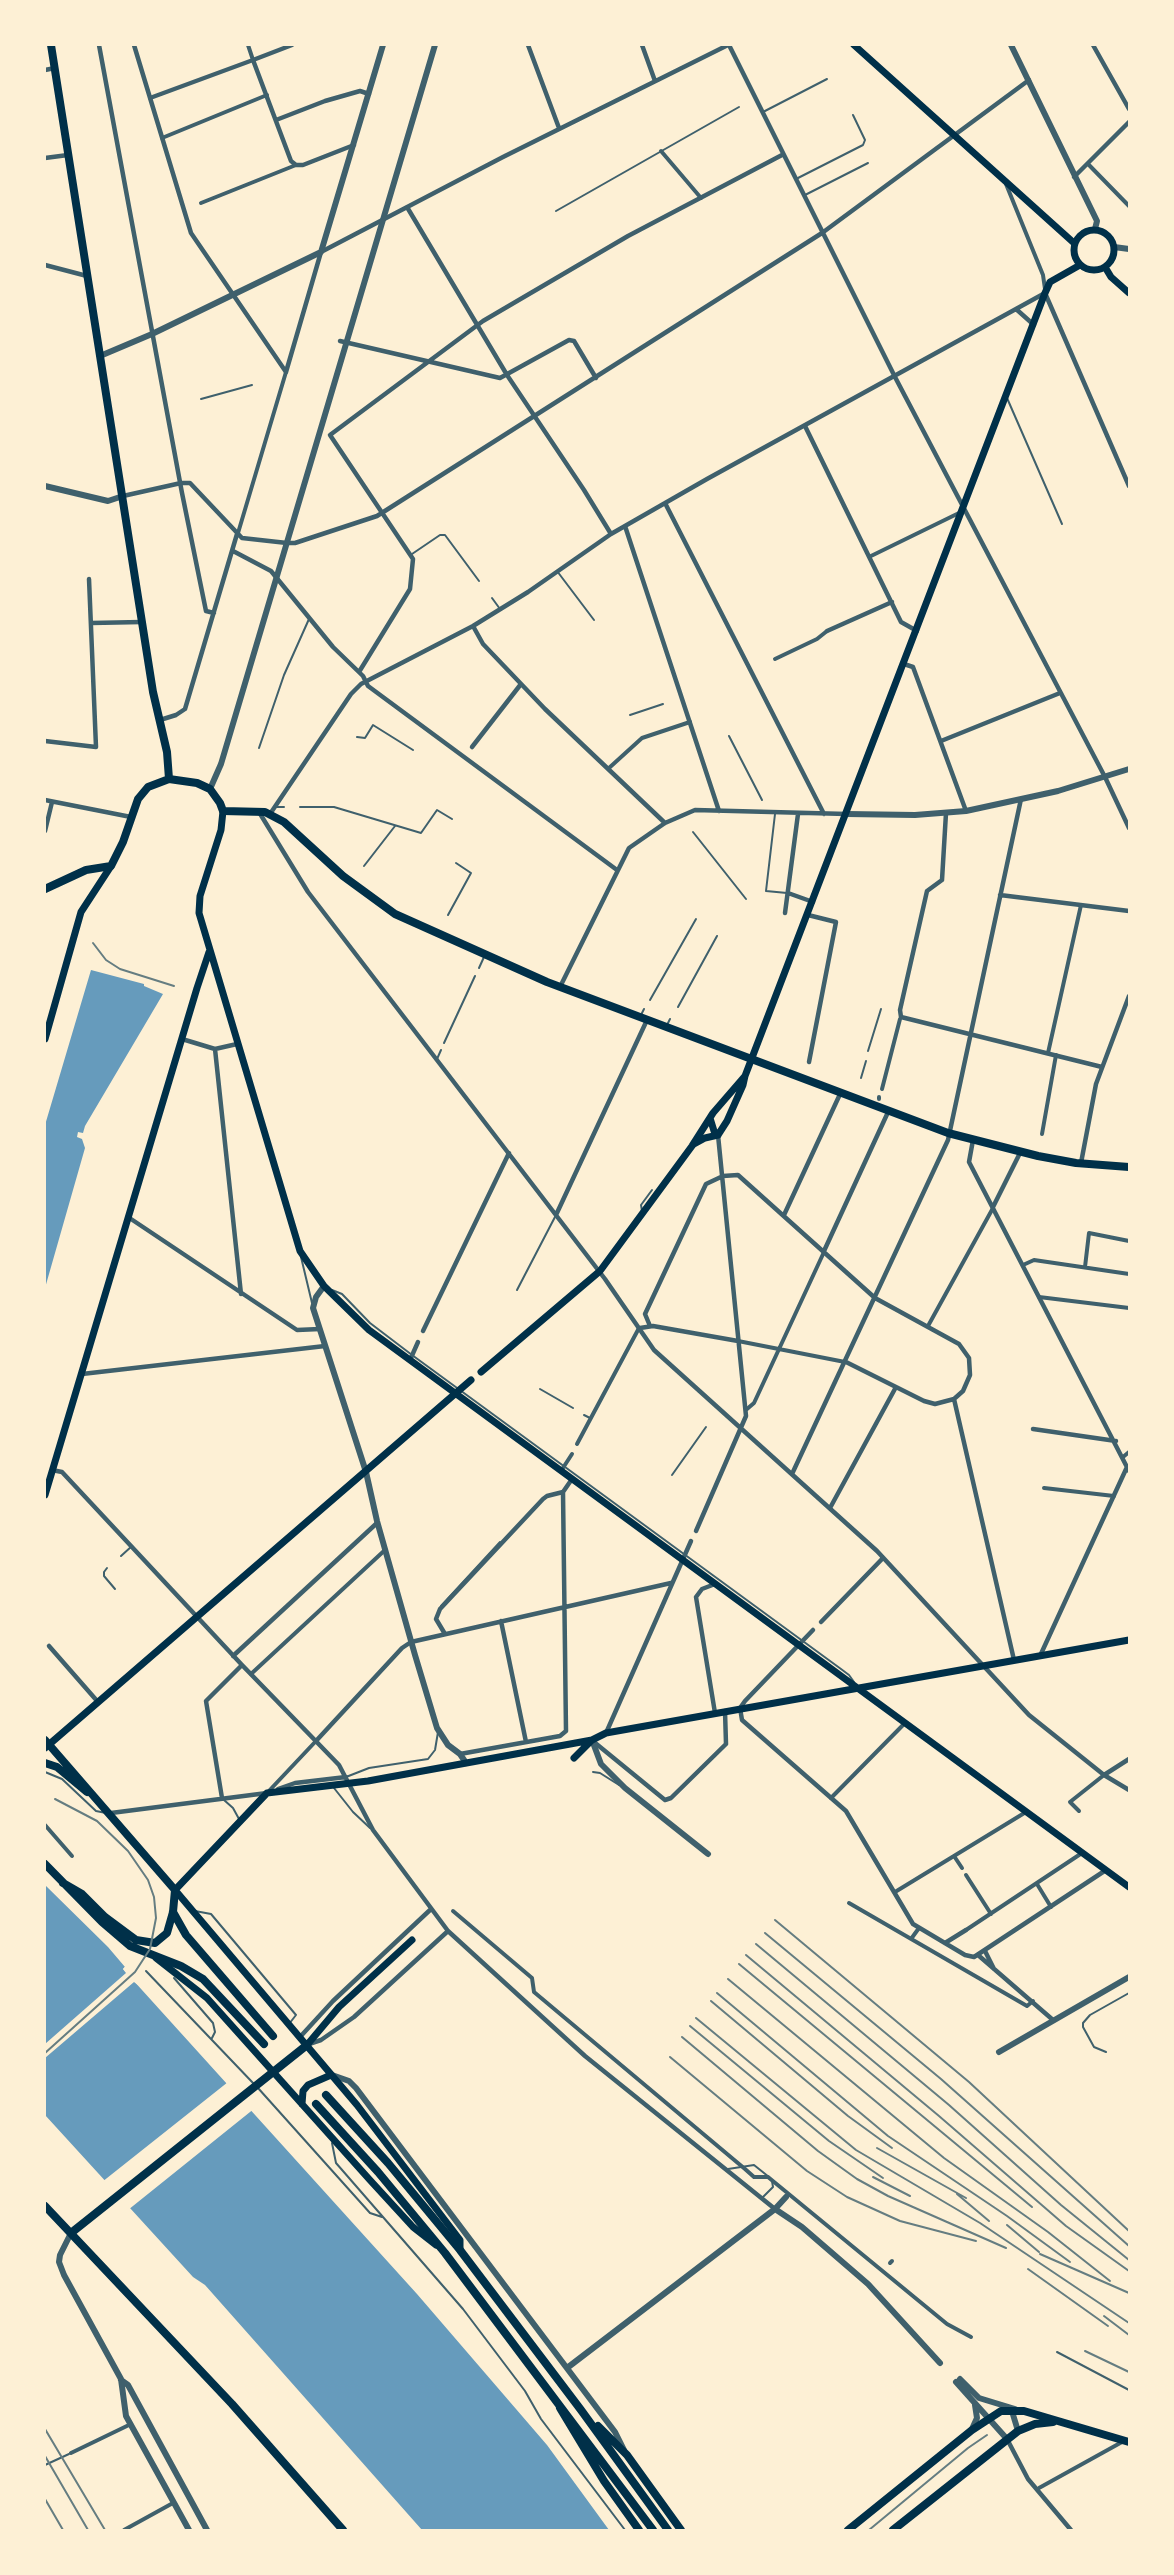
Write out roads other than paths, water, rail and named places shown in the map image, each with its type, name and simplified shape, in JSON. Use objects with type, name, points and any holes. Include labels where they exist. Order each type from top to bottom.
[{"type":"main road","points":[[51,45],[153,692],[160,720],[169,779]]},
{"type":"main road","points":[[855,45],[1074,243]]},
{"type":"main road","points":[[1095,229],[1107,234],[1114,247],[1112,258],[1105,267],[1092,270],[1080,265],[1074,256],[1074,243],[1081,233],[1095,229]]},
{"type":"main road","points":[[481,1372],[600,1271],[712,1116],[745,1076],[1050,282],[1080,265]]},
{"type":"main road","points":[[1105,267],[1111,277],[1129,293]]},
{"type":"main road","points":[[45,1039],[48,1016],[85,905],[111,866],[143,790],[156,782],[169,779],[189,781],[210,789],[223,811],[221,830],[198,905],[201,921],[300,1251],[324,1286],[364,1326],[683,1557],[715,1584],[801,1643],[857,1688],[1129,1887]]},
{"type":"main road","points":[[223,811],[272,810],[395,914],[443,933],[486,955],[561,987],[666,1028],[753,1060],[805,1076],[841,1092],[973,1140],[1021,1151],[1039,1152],[1081,1163],[1129,1167]]},
{"type":"main road","points":[[45,889],[86,870],[111,866]]},
{"type":"main road","points":[[45,1494],[210,952]]},
{"type":"main road","points":[[692,1146],[705,1138],[718,1135],[728,1121],[745,1076]]},
{"type":"main road","points":[[712,1116],[722,1116],[728,1121]]},
{"type":"main road","points":[[712,1116],[714,1131],[718,1135]]},
{"type":"main road","points":[[460,2250],[460,2240],[307,2045],[111,1814],[46,1744],[98,1702],[471,1380]]},
{"type":"main road","points":[[63,1883],[82,1894],[124,1932],[144,1942],[155,1943],[165,1936],[173,1912],[175,1890],[267,1793],[332,1786],[348,1780],[466,1763],[592,1740],[606,1733],[740,1708],[1129,1640]]},
{"type":"main road","points":[[574,1758],[592,1740]]},
{"type":"main road","points":[[45,1763],[66,1773],[111,1814]]},
{"type":"main road","points":[[45,1864],[115,1934],[140,1951],[181,1965],[203,1979],[264,2044]]},
{"type":"main road","points":[[173,1912],[186,1935],[273,2036]]},
{"type":"main road","points":[[71,2233],[307,2045],[339,2007],[412,1940]]},
{"type":"main road","points":[[156,1958],[186,1986],[207,1998],[413,2227],[445,2253]]},
{"type":"main road","points":[[302,2104],[303,2091],[308,2085],[331,2075]]},
{"type":"main road","points":[[326,2095],[388,2163],[460,2250],[668,2530]]},
{"type":"main road","points":[[316,2104],[378,2172],[445,2253],[653,2530]]},
{"type":"main road","points":[[45,2206],[232,2404],[343,2530]]},
{"type":"main road","points":[[554,2396],[592,2463],[639,2530]]},
{"type":"main road","points":[[849,2530],[972,2430],[1001,2411],[1012,2409],[1024,2411],[1127,2441]]},
{"type":"main road","points":[[581,2410],[627,2455],[681,2530]]},
{"type":"main road","points":[[893,2530],[1018,2431],[1035,2424],[1056,2422]]},
{"type":"street","points":[[99,45],[206,611],[214,614]]},
{"type":"street","points":[[134,45],[162,138],[187,209],[191,233],[286,372]]},
{"type":"street","points":[[248,45],[291,161],[297,165]]},
{"type":"street","points":[[150,99],[292,45]]},
{"type":"street","points":[[160,720],[176,715],[185,709],[383,45]]},
{"type":"street","points":[[210,789],[220,764],[321,432],[343,342],[383,219],[435,45]]},
{"type":"street","points":[[528,45],[559,128]]},
{"type":"street","points":[[642,45],[655,81]]},
{"type":"street","points":[[100,356],[152,334],[321,252],[559,128],[729,45],[753,99],[763,112],[782,155],[895,377],[1105,777],[1129,828]]},
{"type":"street","points":[[1011,45],[1097,221],[1095,229]]},
{"type":"street","points":[[1093,45],[1129,109]]},
{"type":"street","points":[[45,70],[55,68]]},
{"type":"street","points":[[45,486],[108,501],[181,483],[190,483],[242,538],[286,543],[295,543],[382,513],[822,233],[1029,80]]},
{"type":"street","points":[[276,120],[324,101],[360,92],[369,94]]},
{"type":"street","points":[[162,138],[267,95]]},
{"type":"street","points":[[1074,177],[1089,165],[1129,122]]},
{"type":"street","points":[[201,203],[354,145]]},
{"type":"street","points":[[661,151],[701,198]]},
{"type":"street","points":[[45,158],[68,155]]},
{"type":"street","points":[[330,435],[478,326],[628,236],[782,155]]},
{"type":"street","points":[[1089,165],[1129,206]]},
{"type":"street","points":[[1004,180],[1043,274],[1046,293],[1129,486]]},
{"type":"street","points":[[408,207],[507,375],[611,534]]},
{"type":"street","points":[[1114,247],[1129,249]]},
{"type":"street","points":[[45,265],[87,276]]},
{"type":"street","points":[[272,810],[353,690],[365,681],[473,626],[611,534],[665,503],[1046,293]]},
{"type":"street","points":[[1016,309],[1034,326]]},
{"type":"street","points":[[343,342],[500,378],[569,340],[574,341],[596,378]]},
{"type":"street","points":[[805,426],[871,556],[901,622],[917,631]]},
{"type":"street","points":[[321,432],[330,435],[413,559],[410,589],[359,672]]},
{"type":"street","points":[[665,503],[824,814]]},
{"type":"street","points":[[871,556],[948,520],[964,510]]},
{"type":"street","points":[[625,526],[679,698],[690,722],[719,811]]},
{"type":"street","points":[[233,551],[271,571],[309,619],[365,681],[617,870]]},
{"type":"street","points":[[45,741],[96,747],[89,579]]},
{"type":"street","points":[[775,659],[892,602]]},
{"type":"street","points":[[91,623],[142,622]]},
{"type":"street","points":[[473,626],[483,644],[521,684],[665,823]]},
{"type":"street","points":[[904,664],[913,668],[966,811]]},
{"type":"street","points":[[471,747],[521,684]]},
{"type":"street","points":[[941,741],[1060,693]]},
{"type":"street","points":[[609,768],[642,738],[690,722]]},
{"type":"street","points":[[561,987],[629,848],[680,815],[695,810],[766,811],[775,814],[915,815],[966,811],[1021,799],[1129,769]]},
{"type":"street","points":[[792,1474],[946,1144],[1021,799]]},
{"type":"street","points":[[45,800],[131,817]]},
{"type":"street","points":[[45,831],[52,802]]},
{"type":"street","points":[[259,811],[308,892],[600,1271],[654,1350],[718,1411],[792,1474],[883,1558],[1029,1715],[1104,1775],[1129,1790]]},
{"type":"street","points":[[882,1089],[900,1018],[927,891],[942,880],[946,813]]},
{"type":"street","points":[[785,913],[798,814]]},
{"type":"street","points":[[788,893],[813,902]]},
{"type":"street","points":[[1000,895],[1129,911]]},
{"type":"street","points":[[1048,1053],[1081,905]]},
{"type":"street","points":[[808,915],[836,922],[808,1062]]},
{"type":"street","points":[[1081,1163],[1096,1084],[1129,996]]},
{"type":"street","points":[[900,1018],[970,1033],[1102,1067]]},
{"type":"street","points":[[556,1215],[643,1019]]},
{"type":"street","points":[[182,1039],[215,1049],[237,1044]]},
{"type":"street","points":[[215,1049],[242,1294]]},
{"type":"street","points":[[1042,1134],[1057,1055]]},
{"type":"street","points":[[784,1215],[841,1092]]},
{"type":"street","points":[[747,1409],[754,1403],[889,1110]]},
{"type":"street","points":[[696,1531],[741,1429],[747,1409],[741,1380],[718,1135]]},
{"type":"street","points":[[973,1140],[969,1162],[1116,1441],[1128,1469],[1040,1656]]},
{"type":"street","points":[[928,1326],[1021,1151]]},
{"type":"street","points":[[423,1331],[509,1153]]},
{"type":"street","points":[[577,1443],[640,1328],[650,1326],[779,1347],[846,1362],[929,1403],[940,1404],[954,1399],[963,1391],[971,1370],[964,1348],[956,1341],[875,1298],[743,1177],[732,1174],[705,1184],[645,1314],[650,1326]]},
{"type":"street","points":[[128,1216],[297,1330],[320,1329]]},
{"type":"street","points":[[1085,1267],[1089,1233],[1129,1241]]},
{"type":"street","points":[[1023,1265],[1034,1260],[1129,1274]]},
{"type":"street","points":[[324,1286],[316,1297],[313,1308],[366,1472],[377,1522],[411,1642],[437,1728],[448,1745],[460,1754],[466,1763]]},
{"type":"street","points":[[1039,1297],[1129,1308]]},
{"type":"street","points":[[411,1358],[418,1342]]},
{"type":"street","points":[[81,1374],[326,1346]]},
{"type":"street","points":[[830,1508],[896,1387]]},
{"type":"street","points":[[954,1399],[1014,1660]]},
{"type":"street","points":[[1033,1429],[1116,1441]]},
{"type":"street","points":[[1123,1457],[1129,1452]]},
{"type":"street","points":[[562,1469],[572,1454]]},
{"type":"street","points":[[52,1470],[63,1472],[233,1656],[339,1765],[373,1830],[430,1910],[448,1930],[585,2056],[775,2209],[802,2227],[868,2284],[941,2363]]},
{"type":"street","points":[[460,1754],[560,1736],[566,1731],[563,1492],[573,1477]]},
{"type":"street","points":[[1044,1488],[1114,1496]]},
{"type":"street","points":[[445,1634],[437,1625],[436,1616],[440,1609],[543,1499],[563,1492]]},
{"type":"street","points":[[233,1656],[377,1522]]},
{"type":"street","points":[[606,1733],[691,1541]]},
{"type":"street","points":[[250,1674],[385,1550]]},
{"type":"street","points":[[821,1622],[883,1558]]},
{"type":"street","points":[[267,1793],[402,1648],[411,1642],[672,1583]]},
{"type":"street","points":[[715,1584],[699,1591],[696,1597],[715,1713]]},
{"type":"street","points":[[501,1621],[526,1742]]},
{"type":"street","points":[[813,1630],[740,1708],[744,1724],[851,1817],[914,1924],[969,1957],[978,1955],[1106,1870]]},
{"type":"street","points":[[49,1646],[98,1702]]},
{"type":"street","points":[[222,1798],[206,1701],[242,1665]]},
{"type":"street","points":[[592,1740],[665,1800],[671,1798],[726,1744],[724,1711]]},
{"type":"street","points":[[831,1798],[905,1722]]},
{"type":"street","points":[[592,1740],[601,1764],[626,1788],[708,1854]]},
{"type":"street","points":[[1079,1811],[1070,1802],[1129,1759]]},
{"type":"street","points":[[111,1814],[267,1793],[295,1783],[348,1780]]},
{"type":"street","points":[[895,1892],[1026,1812]]},
{"type":"street","points":[[45,1825],[72,1856]]},
{"type":"street","points":[[945,1943],[1082,1853]]},
{"type":"street","points":[[954,1856],[962,1868]]},
{"type":"street","points":[[966,1875],[991,1914]]},
{"type":"street","points":[[1037,1884],[1051,1907]]},
{"type":"street","points":[[849,1903],[1027,2006],[1033,2001]]},
{"type":"street","points":[[300,2037],[333,2001],[430,1910]]},
{"type":"street","points":[[452,1910],[532,1978],[534,1992],[754,2177],[768,2177],[947,2324],[971,2337]]},
{"type":"street","points":[[911,1939],[919,1928]]},
{"type":"street","points":[[307,2045],[321,2040],[354,2017],[448,1930]]},
{"type":"street","points":[[985,1951],[994,1969]]},
{"type":"street","points":[[978,1955],[1053,2020]]},
{"type":"street","points":[[999,2052],[1129,1977]]},
{"type":"street","points":[[331,2075],[349,2081],[356,2088],[615,2432],[627,2455]]},
{"type":"street","points":[[567,2368],[775,2209],[786,2198]]},
{"type":"street","points":[[71,2233],[60,2255],[59,2262],[64,2275],[121,2379],[128,2385],[207,2530]]},
{"type":"street","points":[[121,2379],[126,2416],[189,2530]]},
{"type":"street","points":[[1018,2431],[1012,2409],[979,2398],[958,2380],[975,2404],[1006,2439],[1028,2479],[1071,2530]]},
{"type":"street","points":[[972,2430],[977,2419],[975,2404]]},
{"type":"street","points":[[69,2454],[130,2424]]},
{"type":"street","points":[[1039,2488],[1127,2441]]},
{"type":"street","points":[[124,2530],[174,2503]]},
{"type":"lane","points":[[763,112],[827,79]]},
{"type":"lane","points":[[556,211],[739,107]]},
{"type":"lane","points":[[795,180],[863,145],[865,140],[853,115]]},
{"type":"lane","points":[[803,196],[867,163]]},
{"type":"lane","points":[[201,399],[252,384]]},
{"type":"lane","points":[[1007,397],[1062,524]]},
{"type":"lane","points":[[411,555],[440,535],[445,535],[480,581]]},
{"type":"lane","points":[[557,571],[594,620]]},
{"type":"lane","points":[[492,598],[500,609]]},
{"type":"lane","points":[[259,748],[284,675],[309,619]]},
{"type":"lane","points":[[630,716],[663,704]]},
{"type":"lane","points":[[332,721],[338,725]]},
{"type":"lane","points":[[357,737],[365,738],[373,725],[413,750]]},
{"type":"lane","points":[[729,736],[762,800]]},
{"type":"lane","points":[[272,810],[284,807]]},
{"type":"lane","points":[[300,807],[334,807],[421,833],[437,810],[452,819]]},
{"type":"lane","points":[[775,814],[765,891],[788,893]]},
{"type":"lane","points":[[680,815],[684,820]]},
{"type":"lane","points":[[364,866],[396,825]]},
{"type":"lane","points":[[693,832],[746,899]]},
{"type":"lane","points":[[448,915],[471,873],[456,863]]},
{"type":"lane","points":[[650,1000],[696,919]]},
{"type":"lane","points":[[678,1007],[717,936]]},
{"type":"lane","points":[[479,968],[486,955]]},
{"type":"lane","points":[[444,1043],[475,976]]},
{"type":"lane","points":[[643,1019],[644,1009]]},
{"type":"lane","points":[[868,1051],[881,1009]]},
{"type":"lane","points":[[666,1028],[670,1019]]},
{"type":"lane","points":[[437,1059],[441,1050]]},
{"type":"lane","points":[[861,1078],[866,1061]]},
{"type":"lane","points":[[642,1214],[641,1205],[652,1190]]},
{"type":"lane","points":[[517,1290],[556,1215]]},
{"type":"lane","points":[[300,1251],[313,1308]]},
{"type":"lane","points":[[540,1389],[573,1408]]},
{"type":"lane","points":[[584,1415],[590,1418]]},
{"type":"lane","points":[[672,1475],[706,1426]]},
{"type":"lane","points":[[121,1556],[132,1546]]},
{"type":"lane","points":[[683,1557],[801,1643]]},
{"type":"lane","points":[[107,1569],[104,1576],[115,1589]]},
{"type":"lane","points":[[348,1780],[369,1768],[428,1759],[436,1746],[437,1728]]},
{"type":"lane","points":[[45,1772],[62,1779],[96,1811],[111,1814]]},
{"type":"lane","points":[[593,1772],[600,1773],[626,1788]]},
{"type":"lane","points":[[332,1786],[353,1812],[373,1830]]},
{"type":"lane","points":[[222,1798],[233,1808],[240,1821]]},
{"type":"lane","points":[[193,1910],[211,1914],[296,2015],[289,2024]]},
{"type":"lane","points":[[146,1971],[212,2038],[370,2213],[382,2217]]},
{"type":"lane","points":[[174,1978],[186,1986],[213,2024],[215,2032],[212,2038]]},
{"type":"lane","points":[[1106,2052],[1094,2047],[1083,2023],[1090,2015],[1129,1993]]},
{"type":"lane","points":[[331,2137],[336,2163],[463,2309],[525,2391],[541,2419],[625,2530]]},
{"type":"lane","points":[[725,2169],[754,2165],[771,2179],[772,2187],[762,2198]]},
{"type":"lane","points":[[1057,2352],[1129,2390]]},
{"type":"lane","points":[[525,2391],[528,2388]]},
{"type":"lane","points":[[45,2465],[69,2454]]},
{"type":"water","points":[[91,970],[144,984],[163,994],[83,1133],[78,1132],[77,1137],[82,1139],[85,1148],[45,1288],[45,1125]]},
{"type":"water","points":[[45,1885],[108,1947],[125,1967],[123,1969],[417,2294],[547,2445],[609,2530],[422,2530],[205,2285],[193,2277],[45,2115]]},
{"type":"railway","points":[[93,943],[106,960],[120,969],[174,986]]},
{"type":"railway","points":[[45,2053],[135,1972],[150,1949],[156,1918],[154,1897],[148,1880],[128,1851],[97,1821],[55,1799]]},
{"type":"railway","points":[[775,1920],[969,2082],[1129,2231]]},
{"type":"railway","points":[[765,1933],[941,2079],[1129,2246]]},
{"type":"railway","points":[[756,1944],[949,2105],[1061,2205],[1129,2260]]},
{"type":"railway","points":[[746,1955],[939,2116],[1066,2226],[1129,2271]]},
{"type":"railway","points":[[739,1964],[1032,2207]]},
{"type":"railway","points":[[728,1979],[944,2158],[1048,2232],[1110,2281]]},
{"type":"railway","points":[[717,1993],[888,2136],[1007,2216],[1070,2262]]},
{"type":"railway","points":[[711,2001],[848,2116],[892,2148]]},
{"type":"railway","points":[[696,2018],[856,2150],[980,2223],[1129,2323]]},
{"type":"railway","points":[[690,2026],[829,2141],[883,2178]]},
{"type":"railway","points":[[682,2037],[818,2151],[857,2179],[888,2196],[1006,2248]]},
{"type":"railway","points":[[670,2057],[807,2171],[847,2197],[900,2221],[976,2241]]},
{"type":"railway","points":[[877,2148],[966,2198]]},
{"type":"railway","points":[[873,2177],[910,2196]]},
{"type":"railway","points":[[957,2194],[989,2221]]},
{"type":"railway","points":[[1007,2225],[1039,2252]]},
{"type":"railway","points":[[1040,2254],[1129,2293]]},
{"type":"railway","points":[[1028,2269],[1108,2326]]},
{"type":"railway","points":[[1104,2316],[1129,2335]]},
{"type":"railway","points":[[1085,2351],[1129,2372]]},
{"type":"railway","points":[[45,2429],[105,2530]]},
{"type":"railway","points":[[869,2530],[987,2435]]},
{"type":"railway","points":[[45,2456],[88,2530]]},
{"type":"railway","points":[[45,2499],[63,2530]]}]
